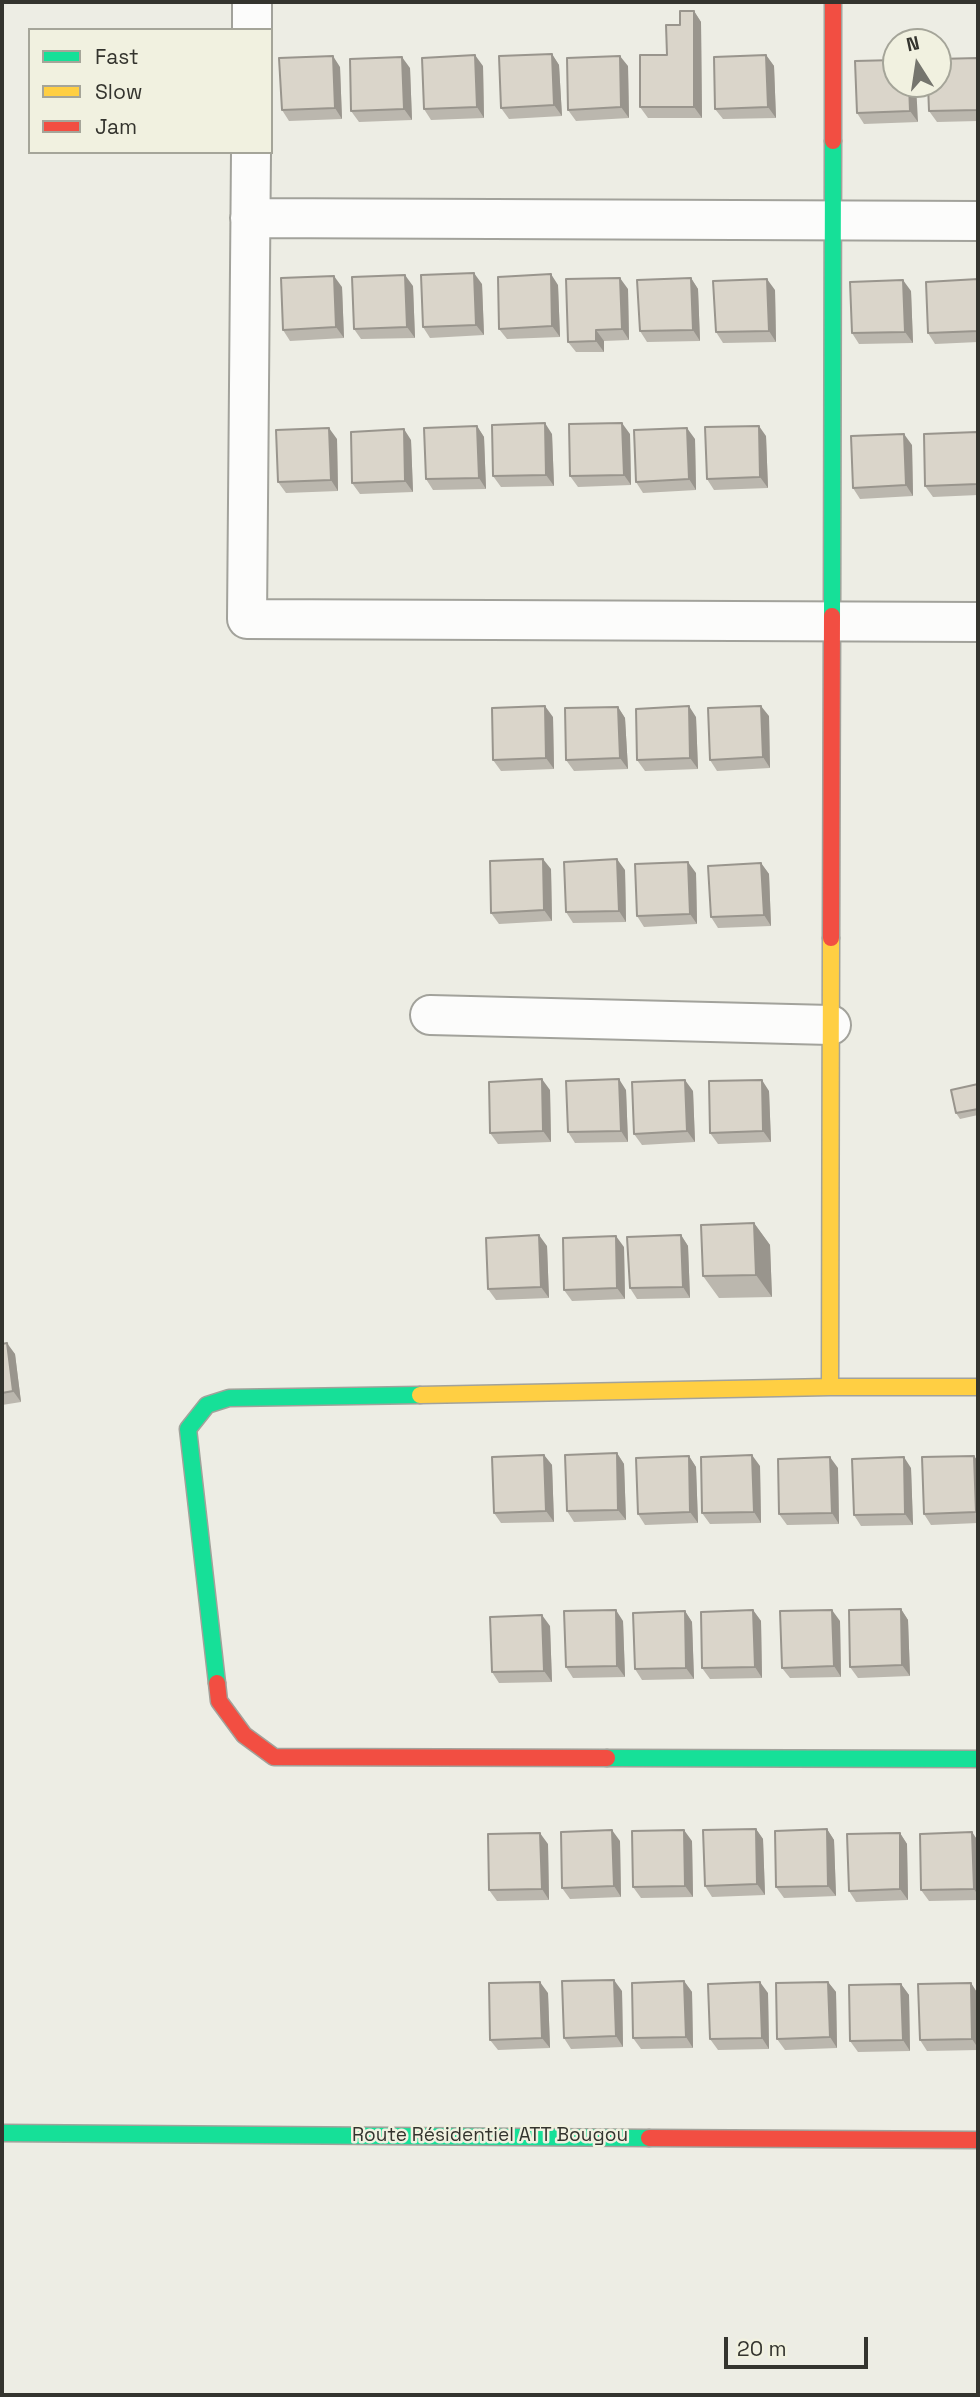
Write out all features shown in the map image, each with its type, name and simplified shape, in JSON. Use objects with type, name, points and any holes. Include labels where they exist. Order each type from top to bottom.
[{"type":"street","points":[[252,2],[252,28]]},
{"type":"street","points":[[830,1387],[834,2]]},
{"type":"street","points":[[251,154],[247,619],[978,622]]},
{"type":"street","points":[[250,218],[978,221]]},
{"type":"street","points":[[430,1015],[831,1025]]},
{"type":"street","points":[[978,1387],[830,1387],[229,1398],[207,1405],[188,1429],[219,1701],[244,1735],[274,1757],[978,1759]]},
{"type":"street","name":"Route Résidentiel ATT Bougou","points":[[2,2133],[978,2140]]},
{"type":"building","points":[[680,11],[694,11],[694,107],[640,107],[640,55],[667,55],[666,25],[680,25]]},
{"type":"building","points":[[552,54],[554,105],[501,108],[499,56]]},
{"type":"building","points":[[475,55],[477,107],[424,109],[422,58]]},
{"type":"building","points":[[766,55],[768,107],[715,109],[714,57]]},
{"type":"building","points":[[333,56],[335,108],[282,110],[279,58]]},
{"type":"building","points":[[620,56],[621,107],[568,110],[567,58]]},
{"type":"building","points":[[402,57],[404,109],[351,111],[350,59]]},
{"type":"building","points":[[978,58],[978,110],[929,111],[929,98],[952,98],[952,59]]},
{"type":"building","points":[[882,60],[882,98],[910,98],[910,111],[857,113],[855,61]]},
{"type":"building","points":[[474,273],[476,325],[423,327],[421,275]]},
{"type":"building","points":[[551,274],[552,326],[499,329],[498,277]]},
{"type":"building","points":[[405,275],[407,327],[354,329],[352,277]]},
{"type":"building","points":[[334,276],[336,327],[283,330],[281,278]]},
{"type":"building","points":[[620,278],[622,329],[596,330],[596,341],[568,342],[566,279]]},
{"type":"building","points":[[691,278],[693,330],[640,331],[637,280]]},
{"type":"building","points":[[767,279],[769,331],[716,332],[713,281]]},
{"type":"building","points":[[978,279],[978,331],[928,333],[926,282]]},
{"type":"building","points":[[903,280],[905,332],[852,333],[850,282]]},
{"type":"building","points":[[545,423],[546,475],[493,476],[492,425]]},
{"type":"building","points":[[622,423],[624,475],[570,476],[569,424]]},
{"type":"building","points":[[477,426],[479,478],[426,479],[424,428]]},
{"type":"building","points":[[759,426],[760,477],[707,479],[705,427]]},
{"type":"building","points":[[329,428],[331,480],[278,482],[276,430]]},
{"type":"building","points":[[687,428],[689,479],[636,482],[634,430]]},
{"type":"building","points":[[404,429],[405,481],[352,483],[351,432]]},
{"type":"building","points":[[977,432],[978,484],[925,486],[924,434]]},
{"type":"building","points":[[904,434],[906,485],[853,488],[851,436]]},
{"type":"building","points":[[545,706],[546,758],[493,760],[492,708]]},
{"type":"building","points":[[689,706],[690,758],[637,760],[636,709]]},
{"type":"building","points":[[761,706],[763,757],[710,760],[708,708]]},
{"type":"building","points":[[618,707],[620,758],[566,760],[565,708]]},
{"type":"building","points":[[543,859],[544,910],[491,913],[490,861]]},
{"type":"building","points":[[617,859],[619,911],[566,912],[564,862]]},
{"type":"building","points":[[688,862],[690,914],[637,916],[635,864]]},
{"type":"building","points":[[761,863],[764,915],[711,917],[708,866]]},
{"type":"building","points":[[542,1079],[543,1131],[490,1133],[489,1082]]},
{"type":"building","points":[[619,1079],[621,1131],[568,1132],[566,1081]]},
{"type":"building","points":[[685,1080],[687,1131],[634,1134],[632,1082]]},
{"type":"building","points":[[762,1080],[763,1131],[710,1133],[709,1081]]},
{"type":"building","points":[[978,1084],[978,1109],[956,1113],[951,1090]]},
{"type":"building","points":[[754,1223],[756,1275],[703,1276],[701,1225]]},
{"type":"building","points":[[539,1235],[541,1287],[488,1289],[486,1238]]},
{"type":"building","points":[[681,1235],[683,1287],[630,1288],[627,1237]]},
{"type":"building","points":[[616,1236],[617,1288],[564,1290],[563,1238]]},
{"type":"building","points":[[7,1343],[13,1391],[2,1393],[2,1344]]},
{"type":"building","points":[[617,1453],[618,1510],[567,1511],[565,1455]]},
{"type":"building","points":[[544,1455],[546,1511],[494,1513],[492,1457]]},
{"type":"building","points":[[752,1455],[754,1512],[702,1513],[701,1457]]},
{"type":"building","points":[[689,1456],[690,1512],[638,1514],[636,1458]]},
{"type":"building","points":[[974,1456],[976,1512],[924,1514],[922,1457]]},
{"type":"building","points":[[830,1457],[832,1513],[779,1514],[778,1459]]},
{"type":"building","points":[[904,1457],[905,1514],[854,1515],[852,1459]]},
{"type":"building","points":[[901,1609],[902,1665],[850,1667],[849,1610]]},
{"type":"building","points":[[616,1610],[617,1666],[566,1667],[564,1611]]},
{"type":"building","points":[[753,1610],[755,1667],[702,1668],[701,1612]]},
{"type":"building","points":[[832,1610],[834,1666],[782,1668],[780,1611]]},
{"type":"building","points":[[685,1611],[686,1668],[635,1669],[633,1613]]},
{"type":"building","points":[[542,1615],[544,1671],[492,1672],[490,1617]]},
{"type":"building","points":[[756,1829],[757,1884],[705,1886],[703,1830]]},
{"type":"building","points":[[827,1829],[828,1886],[776,1887],[775,1831]]},
{"type":"building","points":[[612,1830],[614,1886],[562,1888],[561,1832]]},
{"type":"building","points":[[684,1830],[685,1886],[633,1887],[632,1831]]},
{"type":"building","points":[[972,1832],[974,1889],[921,1890],[920,1834]]},
{"type":"building","points":[[540,1833],[542,1889],[489,1890],[488,1834]]},
{"type":"building","points":[[900,1833],[900,1889],[849,1891],[847,1834]]},
{"type":"building","points":[[614,1980],[616,2036],[564,2038],[562,1981]]},
{"type":"building","points":[[684,1981],[686,2037],[633,2038],[632,1983]]},
{"type":"building","points":[[540,1982],[542,2038],[490,2040],[489,1983]]},
{"type":"building","points":[[760,1982],[762,2038],[710,2039],[708,1984]]},
{"type":"building","points":[[828,1982],[830,2037],[777,2039],[776,1983]]},
{"type":"building","points":[[971,1983],[972,2039],[920,2040],[918,1984]]},
{"type":"building","points":[[901,1984],[903,2040],[850,2041],[849,1985]]},
{"type":"traffic: fast","points":[[832,616],[833,141]]},
{"type":"traffic: fast","points":[[217,1683],[188,1429],[207,1405],[229,1398],[420,1395]]},
{"type":"traffic: fast","points":[[607,1758],[978,1759]]},
{"type":"traffic: fast","points":[[2,2133],[649,2138]]},
{"type":"traffic: slow","points":[[830,1387],[831,938]]},
{"type":"traffic: slow","points":[[420,1395],[830,1387],[978,1387]]},
{"type":"traffic: jam","points":[[833,2],[833,141]]},
{"type":"traffic: jam","points":[[831,938],[832,616]]},
{"type":"traffic: jam","points":[[217,1683],[219,1701],[244,1735],[274,1757],[607,1758]]},
{"type":"traffic: jam","points":[[649,2138],[978,2140]]}]
